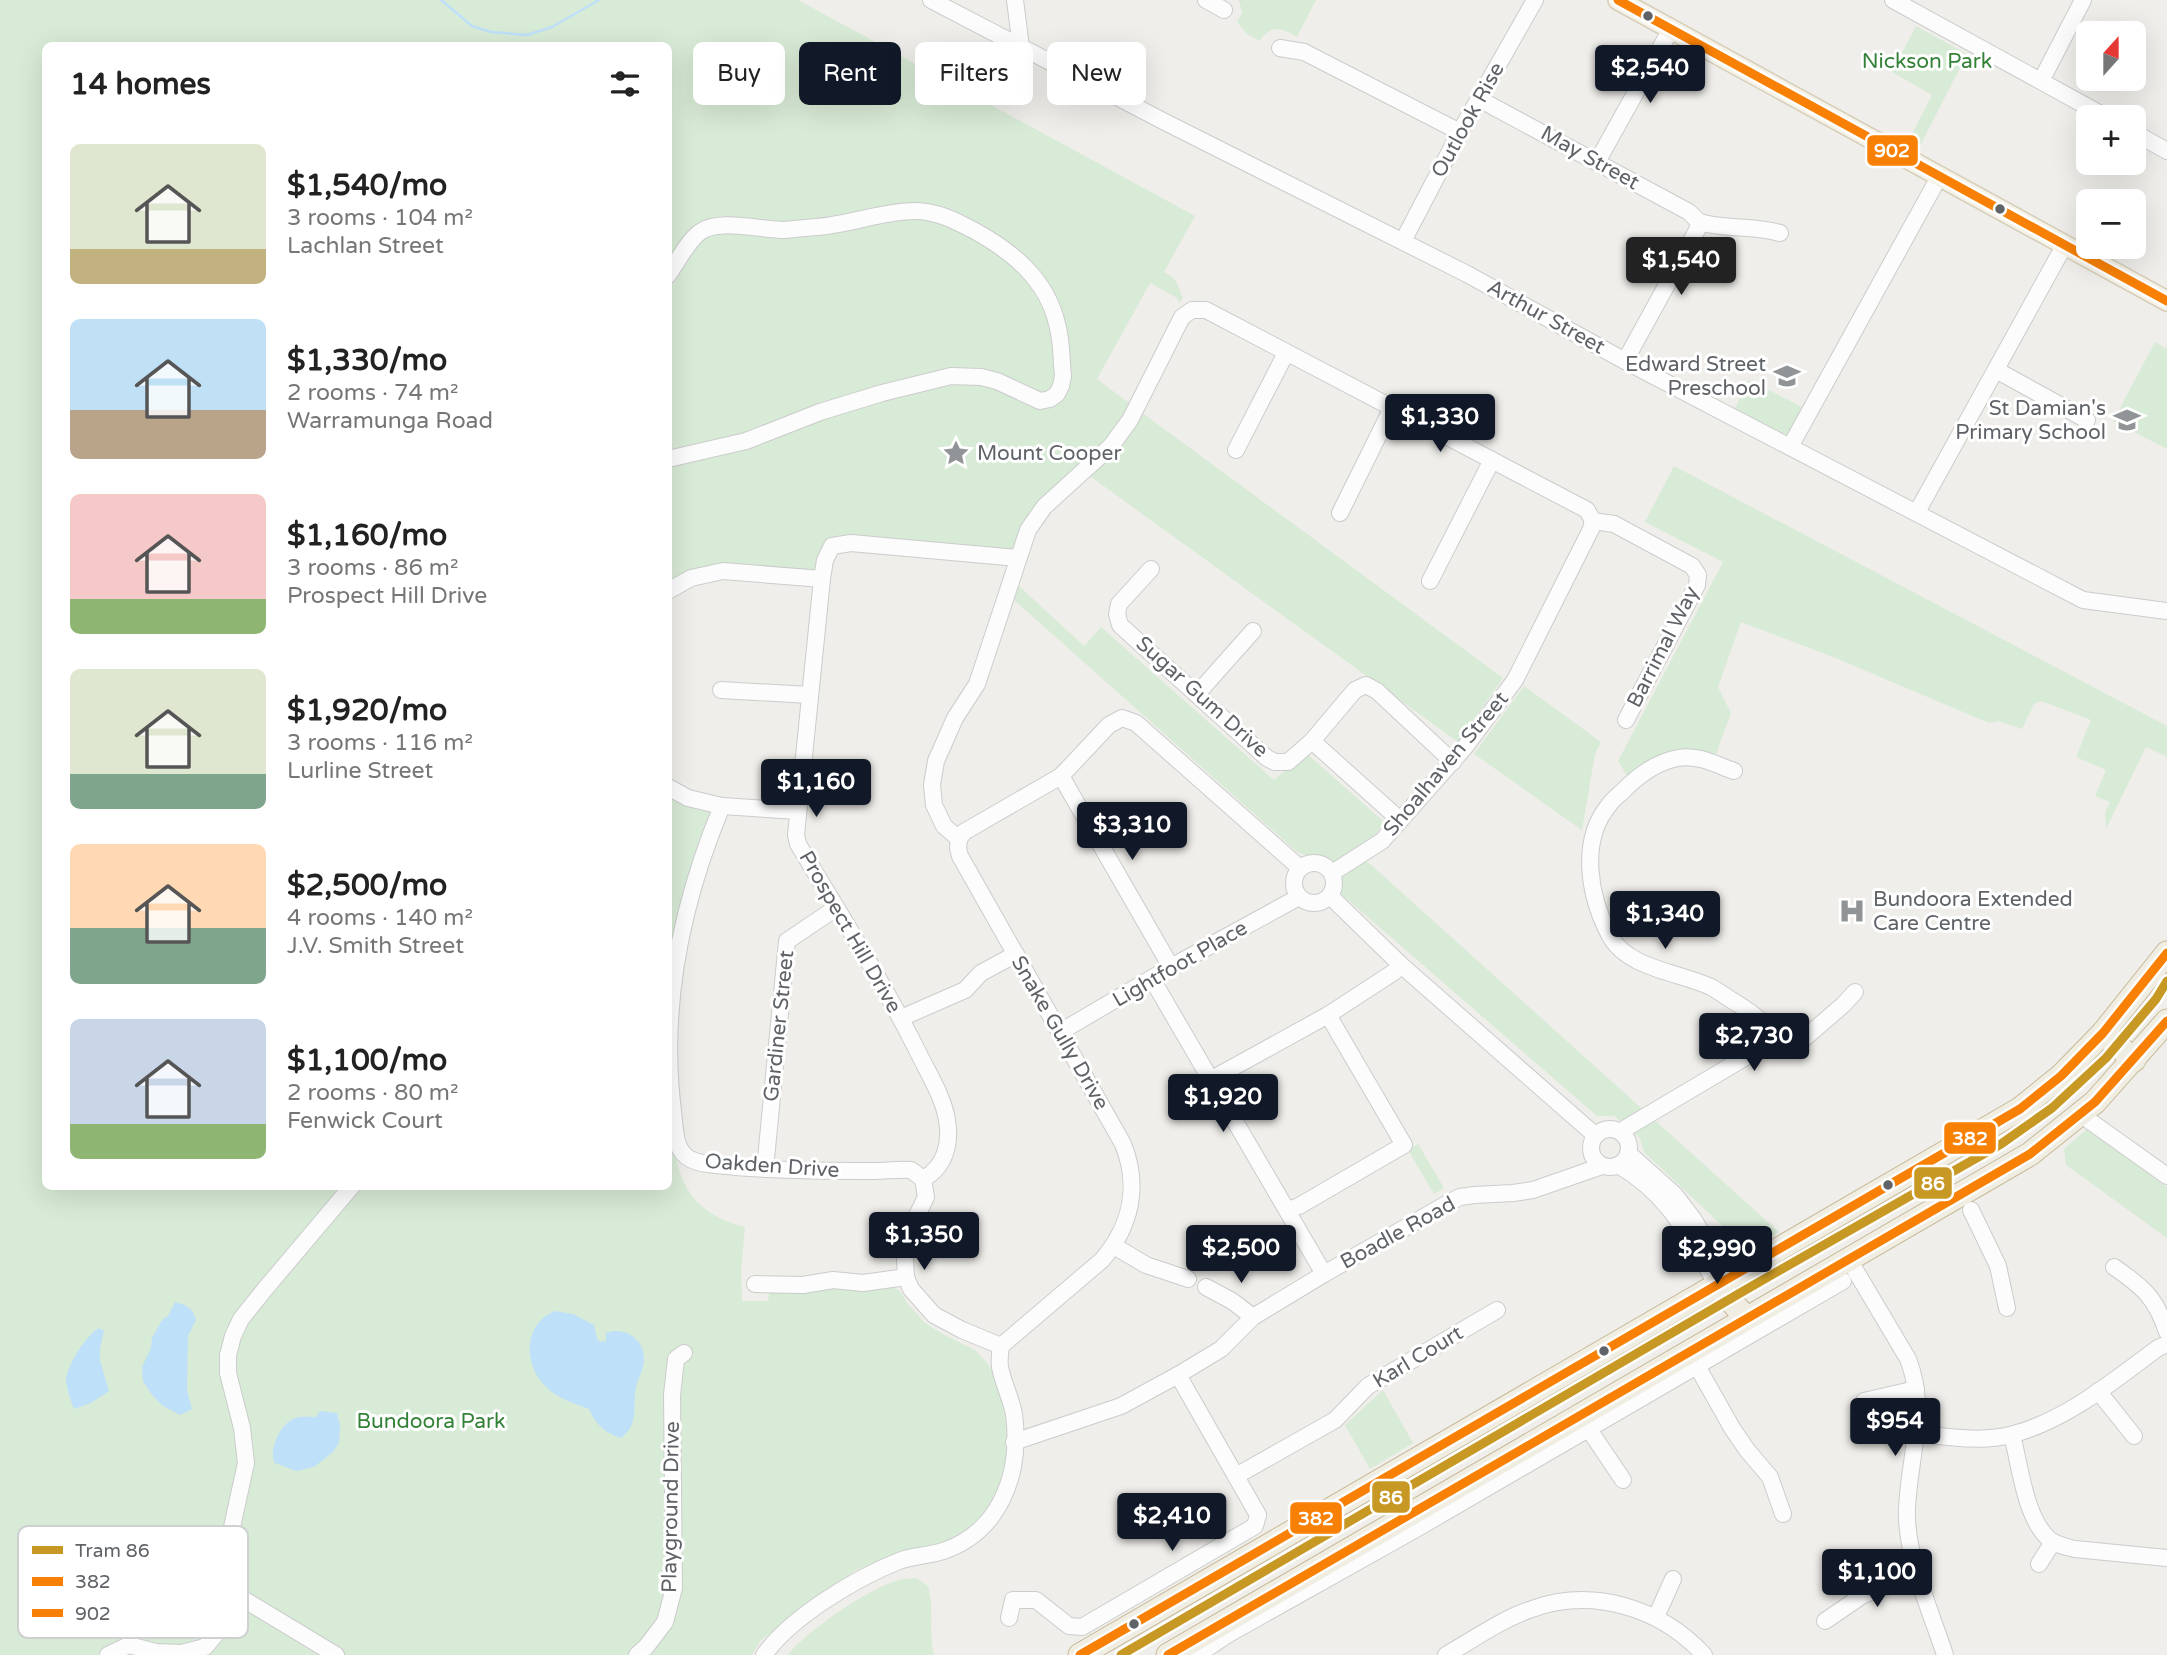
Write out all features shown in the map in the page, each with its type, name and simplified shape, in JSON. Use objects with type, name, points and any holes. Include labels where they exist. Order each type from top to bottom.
[{"type":"highway","points":[[1080,1655],[2020,1109],[2061,1076],[2103,1033],[2167,953]]},
{"type":"highway","points":[[1168,1655],[1499,1471],[1746,1318],[1819,1285],[1849,1258],[2030,1154],[2080,1114],[2134,1060],[2167,1021]]},
{"type":"highway","points":[[2103,1033],[2134,1060]]},
{"type":"highway","points":[[1722,1281],[1746,1318]]},
{"type":"main road","points":[[1618,0],[2064,246],[2166,299]]},
{"type":"street","name":"Arthur Street","points":[[931,0],[1012,42]]},
{"type":"street","points":[[992,31],[1008,18],[1014,0]]},
{"type":"street","points":[[1014,0],[1020,42]]},
{"type":"street","points":[[1206,0],[1224,10]]},
{"type":"street","name":"Outlook Rise","points":[[1404,241],[1460,132],[1535,0]]},
{"type":"street","points":[[1893,0],[2084,105]]},
{"type":"street","points":[[2040,81],[2083,0]]},
{"type":"street","points":[[1597,162],[1671,29]]},
{"type":"street","points":[[1280,48],[1304,52],[1460,132]]},
{"type":"street","name":"Arthur Street","points":[[1033,53],[1404,241],[1625,361],[2083,600],[2167,611]]},
{"type":"street","name":"May Street","points":[[1479,99],[1689,212],[1699,222]]},
{"type":"street","points":[[2146,136],[2165,143]]},
{"type":"street","points":[[1790,447],[1939,177]]},
{"type":"street","points":[[672,269],[699,232],[709,227],[722,225],[793,229],[914,211],[931,212],[989,239],[1014,255],[1034,276],[1050,303],[1057,322],[1063,376],[1057,394],[1040,401],[981,377],[951,376],[820,412],[746,441],[672,458]]},
{"type":"street","points":[[1625,361],[1699,222],[1721,227],[1759,228],[1780,233]]},
{"type":"street","points":[[1917,512],[2064,246]]},
{"type":"street","name":"Snake Gully Drive","points":[[1001,1346],[1102,1260],[1114,1246],[1130,1205],[1132,1176],[1123,1144],[960,856],[959,839],[944,827],[934,806],[932,785],[936,761],[955,718],[977,684],[1028,530],[1044,506],[1111,446],[1130,420],[1182,317],[1192,310],[1206,310],[1286,353]]},
{"type":"street","points":[[1236,450],[1286,353],[1587,510],[1592,521]]},
{"type":"street","points":[[1996,370],[2087,420]]},
{"type":"street","points":[[1340,513],[1392,408]]},
{"type":"street","points":[[1430,581],[1492,460]]},
{"type":"street","name":"Barrimal Way","points":[[1592,521],[1614,524],[1692,566],[1698,575],[1697,584],[1626,720]]},
{"type":"street","name":"Shoalhaven Street","points":[[1332,873],[1382,841],[1453,762],[1515,680],[1591,529],[1592,521]]},
{"type":"street","name":"Prospect Hill Drive","points":[[923,1179],[935,1171],[944,1158],[947,1147],[947,1122],[942,1102],[901,1018],[798,844],[796,835],[822,579],[825,560],[832,546],[851,543],[1018,558]]},
{"type":"street","name":"Sugar Gum Drive","points":[[1151,569],[1119,604],[1118,621],[1267,758],[1275,762],[1288,762],[1312,741],[1355,690],[1366,685],[1377,691],[1453,762]]},
{"type":"street","points":[[672,589],[691,578],[723,571],[822,579]]},
{"type":"street","points":[[1196,694],[1252,631]]},
{"type":"street","points":[[721,691],[809,695]]},
{"type":"street","points":[[959,839],[964,832],[1061,776],[1109,725],[1122,718],[1136,723],[1300,868]]},
{"type":"street","points":[[1312,741],[1400,821]]},
{"type":"street","points":[[1734,771],[1699,759],[1679,758],[1639,774],[1608,805],[1603,814],[1594,837],[1590,858],[1592,883],[1600,912],[1620,950],[1634,959],[1712,987],[1759,1018],[1767,1027],[1771,1042]]},
{"type":"street","points":[[1061,776],[1171,967]]},
{"type":"street","points":[[672,790],[688,798],[722,806],[798,811]]},
{"type":"street","name":"Oakden Drive","points":[[672,1001],[686,909],[704,849],[722,806]]},
{"type":"street","points":[[1317,863],[1328,868],[1334,884],[1329,896],[1316,903],[1304,901],[1299,897],[1295,892],[1294,879],[1300,868],[1305,864],[1317,863]]},
{"type":"street","points":[[1329,896],[1401,965],[1595,1135]]},
{"type":"street","name":"Lightfoot Place","points":[[1060,1032],[1299,897]]},
{"type":"street","name":"Gardiner Street","points":[[765,1169],[784,952],[787,941],[836,908]]},
{"type":"street","points":[[901,1018],[965,990],[981,973],[1016,954]]},
{"type":"street","points":[[1212,1079],[1328,1015],[1401,965]]},
{"type":"street","points":[[1152,979],[1324,1274]]},
{"type":"street","points":[[1622,1133],[1626,1128],[1771,1042],[1791,1037],[1806,1037],[1854,992]]},
{"type":"street","points":[[1288,1210],[1404,1145],[1328,1015]]},
{"type":"street","name":"Oakden Drive","points":[[672,1107],[677,1143],[686,1158],[701,1164],[765,1169],[911,1170],[923,1179]]},
{"type":"street","points":[[2080,1114],[2167,1176]]},
{"type":"street","points":[[1574,1175],[1591,1152],[1595,1135],[1605,1129],[1611,1129],[1622,1133],[1628,1142],[1623,1159],[1613,1167],[1601,1166],[1591,1152]]},
{"type":"street","points":[[1623,1159],[1633,1174],[1667,1204],[1702,1246],[1722,1281]]},
{"type":"street","name":"Boadle Road","points":[[1014,1442],[1121,1406],[1178,1375],[1221,1349],[1254,1317],[1460,1197],[1533,1190],[1601,1166]]},
{"type":"street","points":[[764,1655],[793,1625],[855,1581],[900,1560],[944,1551],[963,1542],[986,1525],[1004,1499],[1013,1465],[1014,1413],[999,1366],[1001,1346],[934,1315],[911,1289],[906,1277],[904,1242],[926,1197],[923,1179]]},
{"type":"street","points":[[232,1526],[246,1463],[242,1429],[228,1373],[228,1355],[233,1336],[241,1319],[349,1190]]},
{"type":"street","points":[[1971,1210],[1998,1266],[2007,1308]]},
{"type":"street","points":[[1114,1246],[1146,1265],[1188,1279]]},
{"type":"street","points":[[1702,1246],[1743,1259],[1760,1260]]},
{"type":"street","points":[[1682,1305],[1694,1291],[1699,1279],[1702,1246]]},
{"type":"street","points":[[1849,1258],[1908,1359],[1916,1389],[1918,1412],[1907,1511],[1918,1575],[1945,1655]]},
{"type":"street","points":[[2114,1267],[2149,1293],[2167,1332]]},
{"type":"street","points":[[755,1284],[803,1285],[833,1280],[863,1283],[906,1277]]},
{"type":"street","points":[[1197,1655],[1227,1635],[1416,1529],[1499,1471],[1588,1428],[1697,1366],[1819,1285],[1843,1281]]},
{"type":"street","points":[[1206,1287],[1254,1317]]},
{"type":"street","name":"Karl Court","points":[[1236,1476],[1335,1420],[1368,1385],[1497,1310]]},
{"type":"street","points":[[1916,1433],[1968,1439],[2012,1435],[2078,1406],[2167,1344]]},
{"type":"street","name":"Playground Drive","points":[[638,1655],[665,1622],[674,1588],[672,1395],[676,1359],[684,1353]]},
{"type":"street","points":[[1697,1366],[1746,1450],[1770,1477],[1783,1514]]},
{"type":"street","points":[[1009,1618],[1013,1600],[1036,1600],[1069,1626],[1082,1627],[1255,1526],[1258,1514],[1178,1375]]},
{"type":"street","points":[[1864,1401],[1916,1389]]},
{"type":"street","points":[[2098,1391],[2134,1436]]},
{"type":"street","points":[[1588,1428],[1623,1479]]},
{"type":"street","points":[[2012,1435],[2031,1510],[2044,1534],[2053,1542],[2075,1549],[2167,1558]]},
{"type":"street","points":[[2039,1564],[2053,1542]]},
{"type":"street","points":[[1825,1621],[1863,1595],[1918,1575]]},
{"type":"street","points":[[1656,1617],[1673,1579]]},
{"type":"street","points":[[1446,1655],[1518,1614],[1566,1601],[1599,1601],[1625,1606],[1656,1617],[1683,1635],[1704,1655]]},
{"type":"street","points":[[248,1602],[335,1655]]},
{"type":"street","points":[[108,1655],[128,1645],[156,1652],[181,1653],[205,1647],[213,1638]]},
{"type":"green space","name":"Bundoora Park","points":[[0,0],[798,0],[875,42],[799,42],[799,105],[901,105],[901,56],[915,64],[915,105],[991,105],[1195,216],[1164,272],[1175,280],[1183,298],[1179,303],[1177,298],[1150,283],[1097,379],[1133,406],[1117,433],[1022,528],[1013,547],[1007,551],[844,537],[828,539],[821,550],[816,569],[807,572],[736,564],[703,568],[672,580],[672,42],[42,42],[42,1190],[672,1190],[672,1134],[680,1171],[695,1199],[724,1220],[745,1227],[741,1271],[742,1301],[768,1301],[773,1289],[895,1288],[924,1322],[975,1350],[987,1363],[994,1374],[1009,1424],[1006,1466],[997,1493],[981,1519],[948,1542],[909,1549],[856,1570],[760,1641],[752,1655],[0,1655]]},
{"type":"green space","points":[[1239,0],[1316,0],[1297,37],[1277,29],[1268,32],[1260,41],[1247,34],[1237,22],[1242,13]]},
{"type":"green space","name":"Nickson Park","points":[[1916,26],[1967,54],[1919,148],[1908,142],[1932,95],[1892,72]]},
{"type":"green space","points":[[2155,342],[2167,349],[2167,449],[2113,421]]},
{"type":"green space","points":[[1749,380],[1806,409],[1790,434],[1783,435],[1734,410]]},
{"type":"green space","points":[[1141,412],[1503,678],[1458,742],[1087,474]]},
{"type":"green space","points":[[1674,466],[2167,726],[2167,757],[2146,747],[2106,829],[2105,813],[2110,802],[2095,796],[2106,770],[2076,757],[2091,720],[2041,701],[2034,704],[2022,729],[1998,721],[1989,723],[1833,657],[1741,622],[1718,687],[1731,713],[1715,757],[1628,777],[1618,761],[1723,562],[1645,522]]},
{"type":"green space","points":[[1019,586],[1084,646],[1101,627],[1274,780],[1306,753],[1384,822],[1371,841],[1351,852],[1370,864],[1779,1232],[1748,1250],[1644,1152],[1640,1138],[1614,1116],[1597,1116],[1340,893],[1339,880],[1326,859],[1296,851],[1014,600]]},
{"type":"green space","points":[[1524,686],[1601,742],[1595,754],[1582,830],[1474,754]]},
{"type":"green space","points":[[672,794],[709,808],[712,814],[672,974]]},
{"type":"green space","points":[[2087,1129],[2167,1187],[2167,1238],[2066,1165],[2064,1149]]},
{"type":"green space","points":[[1418,1144],[1444,1188],[1434,1194],[1408,1150]]},
{"type":"green space","points":[[1383,1390],[1413,1443],[1370,1469],[1345,1425]]},
{"type":"green space","points":[[916,1578],[928,1586],[934,1655],[788,1655],[823,1623],[872,1591],[901,1579]]},
{"type":"water","points":[[175,1302],[189,1308],[196,1320],[188,1336],[187,1390],[192,1409],[180,1415],[163,1406],[152,1395],[143,1381],[142,1367],[151,1348],[152,1338]]},
{"type":"water","points":[[555,1311],[573,1314],[594,1325],[600,1342],[606,1341],[606,1333],[620,1331],[632,1336],[641,1346],[644,1363],[636,1387],[633,1421],[621,1438],[601,1427],[589,1409],[565,1400],[544,1385],[537,1376],[530,1355],[532,1334],[537,1324]]},
{"type":"water","points":[[99,1328],[104,1331],[100,1361],[109,1391],[91,1403],[74,1409],[67,1388],[67,1375],[83,1344]]},
{"type":"water","points":[[320,1411],[337,1413],[340,1425],[339,1443],[333,1452],[314,1467],[296,1471],[275,1463],[273,1451],[276,1438],[288,1422],[295,1418],[316,1417]]},
{"type":"waterway","points":[[441,0],[472,26],[491,32],[527,35],[552,27],[599,0]]},
{"type":"tram line","name":"86","points":[[1121,1655],[1747,1289],[2001,1144],[2052,1108],[2106,1058],[2156,999],[2167,981]]},
{"type":"transit line","name":"902","points":[[1618,0],[2167,301]]},
{"type":"transit line","name":"382","points":[[1080,1655],[2020,1109],[2061,1076],[2103,1033],[2167,953]]},
{"type":"transit line","name":"382","points":[[1168,1655],[2030,1154],[2095,1102],[2167,1021]]},
{"type":"place","name":"Edward Street Preschool","points":[[1787,376]]},
{"type":"place","name":"St Damian's Primary School","points":[[2127,420]]},
{"type":"place","name":"Mount Cooper","points":[[956,453]]},
{"type":"place","name":"Bundoora Extended Care Centre","points":[[1852,911]]}]
